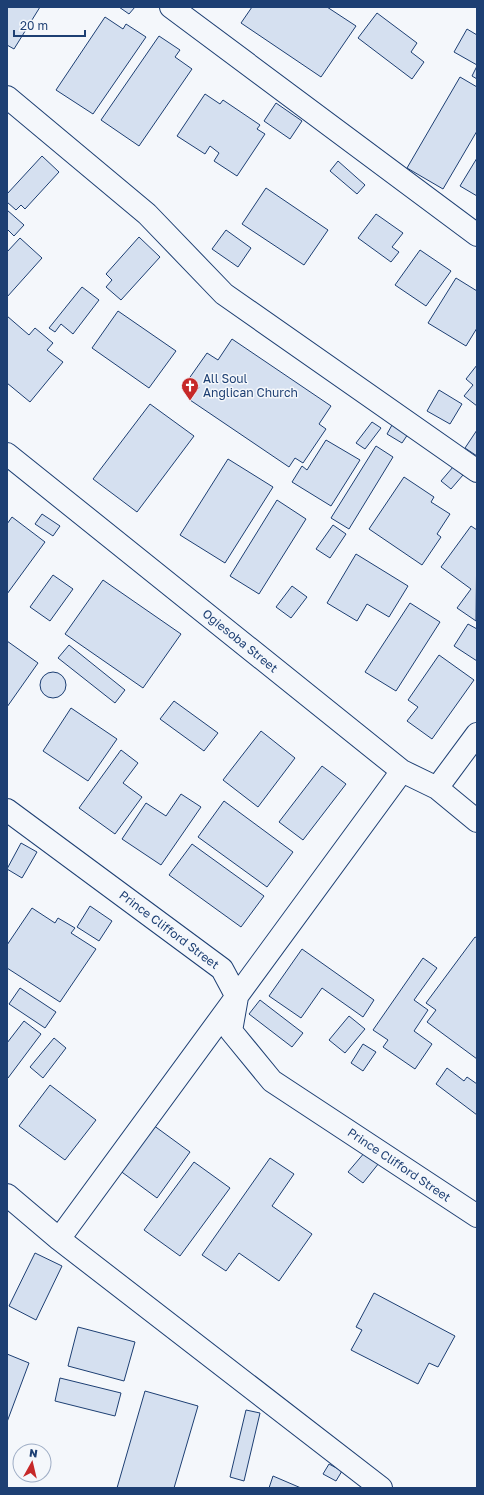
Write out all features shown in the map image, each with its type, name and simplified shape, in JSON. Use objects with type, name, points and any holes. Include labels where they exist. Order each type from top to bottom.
[{"type":"street","points":[[170,7],[477,235]]},
{"type":"street","points":[[7,97],[147,214],[224,294],[477,470]]},
{"type":"street","name":"Ogiesoba Street","points":[[7,454],[402,771],[436,788],[477,821]]},
{"type":"street","points":[[436,788],[477,734]]},
{"type":"street","points":[[59,1239],[402,771]]},
{"type":"street","name":"Prince Clifford Street","points":[[7,810],[222,969],[237,997],[231,1031],[272,1081],[477,1216]]},
{"type":"street","points":[[7,1195],[59,1239],[381,1488]]},
{"type":"building","points":[[7,7],[40,7],[14,49],[7,45]]},
{"type":"building","points":[[119,7],[135,7],[129,14]]},
{"type":"building","points":[[252,7],[327,7],[356,26],[321,77],[241,23]]},
{"type":"building","points":[[377,13],[417,43],[411,52],[424,62],[412,79],[358,38]]},
{"type":"building","points":[[105,17],[123,29],[126,24],[146,37],[93,114],[56,90]]},
{"type":"building","points":[[467,29],[477,35],[477,65],[454,52]]},
{"type":"building","points":[[159,36],[180,50],[175,57],[192,69],[139,146],[101,120]]},
{"type":"building","points":[[477,66],[477,79],[472,76]]},
{"type":"building","points":[[460,77],[477,87],[477,131],[443,189],[407,168]]},
{"type":"building","points":[[205,94],[220,104],[223,100],[260,125],[257,129],[265,134],[237,176],[214,161],[219,153],[210,146],[205,154],[177,136]]},
{"type":"building","points":[[276,103],[302,121],[290,139],[264,121]]},
{"type":"building","points":[[42,156],[59,172],[25,209],[21,205],[16,210],[7,202],[7,194]]},
{"type":"building","points":[[477,158],[477,196],[460,186]]},
{"type":"building","points":[[338,161],[365,185],[357,194],[330,171]]},
{"type":"building","points":[[266,188],[328,230],[304,265],[242,224]]},
{"type":"building","points":[[7,210],[24,225],[14,236],[7,229]]},
{"type":"building","points":[[376,214],[403,233],[392,247],[399,252],[391,262],[358,238]]},
{"type":"building","points":[[226,230],[251,248],[238,267],[212,249]]},
{"type":"building","points":[[139,237],[160,257],[121,300],[106,287],[112,280],[106,274]]},
{"type":"building","points":[[20,238],[42,258],[7,297],[7,252]]},
{"type":"building","points":[[420,250],[451,271],[426,306],[395,285]]},
{"type":"building","points":[[456,278],[477,291],[477,328],[466,346],[428,323]]},
{"type":"building","points":[[82,287],[99,300],[73,334],[61,324],[55,332],[49,328]]},
{"type":"building","points":[[118,311],[176,351],[149,388],[92,348]]},
{"type":"building","points":[[7,316],[29,335],[35,328],[53,343],[47,350],[63,362],[30,402],[7,383]]},
{"type":"building","points":[[232,339],[331,406],[319,424],[326,429],[303,463],[295,458],[289,467],[190,400],[199,387],[188,380],[207,353],[218,360]]},
{"type":"building","points":[[477,365],[477,406],[464,396],[473,385],[466,379]]},
{"type":"building","points":[[439,390],[462,404],[450,424],[427,411]]},
{"type":"building","points":[[150,404],[194,436],[137,512],[93,479]]},
{"type":"building","points":[[372,422],[381,428],[365,449],[356,443]]},
{"type":"building","points":[[392,425],[408,434],[402,443],[387,434]]},
{"type":"building","points":[[477,430],[477,456],[465,448]]},
{"type":"building","points":[[326,440],[360,460],[331,506],[292,482],[302,466],[307,470]]},
{"type":"building","points":[[376,446],[393,457],[349,529],[331,518]]},
{"type":"building","points":[[228,459],[273,487],[225,563],[180,535]]},
{"type":"building","points":[[453,467],[463,475],[451,489],[441,481]]},
{"type":"building","points":[[404,477],[434,497],[431,502],[450,514],[437,534],[441,537],[422,565],[369,529]]},
{"type":"building","points":[[277,500],[306,519],[259,594],[230,576]]},
{"type":"building","points":[[42,514],[60,526],[53,536],[35,524]]},
{"type":"building","points":[[12,517],[45,542],[7,594],[7,524]]},
{"type":"building","points":[[333,525],[346,534],[330,558],[316,549]]},
{"type":"building","points":[[471,526],[477,530],[476,621],[457,608],[471,589],[441,567]]},
{"type":"building","points":[[356,554],[408,586],[389,617],[367,604],[357,621],[327,603]]},
{"type":"building","points":[[53,575],[73,589],[50,621],[30,607]]},
{"type":"building","points":[[103,580],[181,634],[143,688],[65,634]]},
{"type":"building","points":[[292,586],[307,597],[291,618],[276,607]]},
{"type":"building","points":[[410,603],[440,622],[396,691],[365,672]]},
{"type":"building","points":[[468,624],[477,629],[477,661],[454,646]]},
{"type":"building","points":[[7,641],[38,663],[7,707]]},
{"type":"building","points":[[69,645],[125,690],[115,703],[58,658]]},
{"type":"building","points":[[439,655],[474,680],[432,739],[407,721],[418,707],[408,700]]},
{"type":"building","points":[[53,672],[62,676],[66,685],[62,694],[53,698],[44,694],[40,685],[44,676]]},
{"type":"building","points":[[174,701],[218,733],[204,751],[160,719]]},
{"type":"building","points":[[71,708],[117,739],[88,781],[43,751]]},
{"type":"building","points":[[261,731],[295,758],[258,807],[223,780]]},
{"type":"building","points":[[121,750],[138,763],[123,783],[142,797],[115,834],[79,808]]},
{"type":"building","points":[[322,766],[346,784],[303,840],[279,822]]},
{"type":"building","points":[[181,794],[201,807],[161,865],[122,839],[146,803],[166,816]]},
{"type":"building","points":[[224,801],[293,852],[267,887],[198,837]]},
{"type":"building","points":[[21,843],[37,852],[22,878],[7,869]]},
{"type":"building","points":[[192,844],[264,896],[241,927],[169,875]]},
{"type":"building","points":[[90,906],[112,921],[99,941],[77,927]]},
{"type":"building","points":[[32,908],[55,923],[58,918],[75,928],[71,933],[96,949],[60,1002],[7,968],[7,945]]},
{"type":"building","points":[[475,937],[477,938],[477,1059],[427,1022],[436,1010],[426,1003]]},
{"type":"building","points":[[302,949],[374,1000],[363,1017],[322,988],[301,1018],[269,996]]},
{"type":"building","points":[[423,958],[437,968],[414,1000],[428,1010],[414,1031],[432,1044],[415,1069],[383,1047],[388,1040],[373,1030]]},
{"type":"building","points":[[20,988],[56,1012],[45,1028],[9,1004]]},
{"type":"building","points":[[260,1000],[303,1033],[292,1047],[249,1014]]},
{"type":"building","points":[[349,1016],[365,1029],[345,1053],[329,1040]]},
{"type":"building","points":[[24,1021],[41,1034],[8,1078],[7,1043]]},
{"type":"building","points":[[54,1038],[66,1048],[43,1078],[30,1067]]},
{"type":"building","points":[[363,1044],[376,1052],[363,1071],[351,1063]]},
{"type":"building","points":[[447,1068],[464,1081],[467,1077],[477,1084],[477,1115],[436,1084]]},
{"type":"building","points":[[50,1085],[96,1120],[65,1160],[19,1126]]},
{"type":"building","points":[[153,1125],[190,1152],[157,1198],[119,1170]]},
{"type":"building","points":[[365,1152],[379,1163],[363,1183],[348,1172]]},
{"type":"building","points":[[270,1158],[294,1174],[272,1206],[312,1234],[279,1281],[239,1253],[226,1271],[202,1255]]},
{"type":"building","points":[[194,1162],[230,1188],[180,1256],[144,1230]]},
{"type":"building","points":[[35,1253],[62,1266],[36,1320],[9,1306]]},
{"type":"building","points":[[374,1293],[455,1336],[438,1367],[429,1363],[418,1384],[351,1350],[362,1330],[356,1327]]},
{"type":"building","points":[[78,1327],[135,1342],[124,1381],[68,1366]]},
{"type":"building","points":[[7,1354],[29,1363],[7,1422]]},
{"type":"building","points":[[60,1378],[121,1393],[115,1416],[55,1401]]},
{"type":"building","points":[[145,1391],[198,1406],[174,1488],[117,1488]]},
{"type":"building","points":[[246,1410],[260,1413],[244,1481],[230,1477]]},
{"type":"building","points":[[329,1464],[342,1471],[336,1481],[323,1474]]},
{"type":"building","points":[[273,1476],[301,1488],[269,1488]]},
{"type":"place","name":"All Soul Anglican Church","points":[[190,401]]}]
